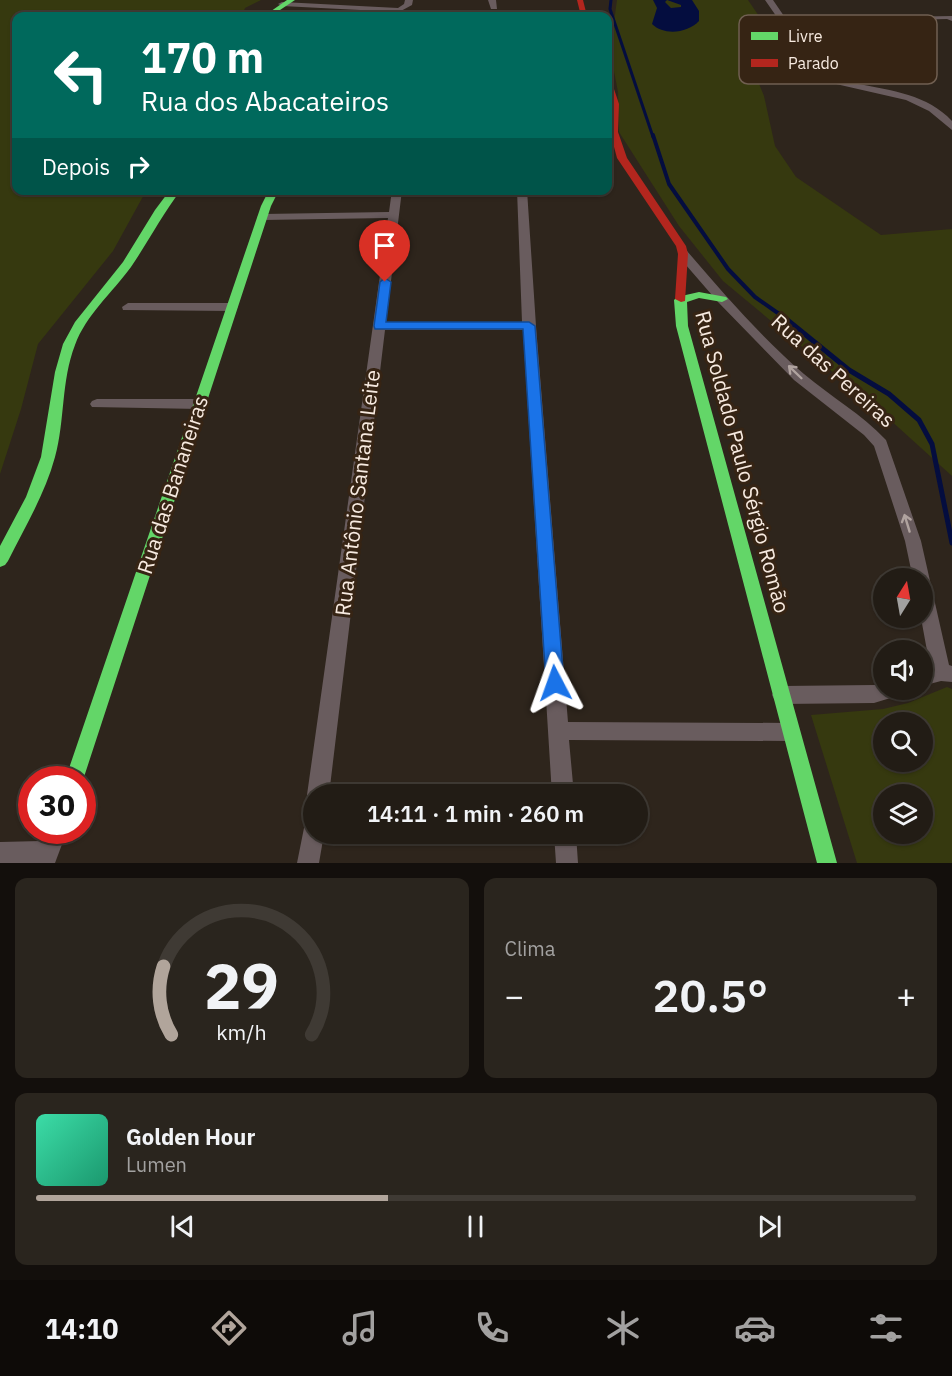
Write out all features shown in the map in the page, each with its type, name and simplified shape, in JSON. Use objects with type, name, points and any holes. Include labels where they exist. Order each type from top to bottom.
[{"type":"street","points":[[273,12],[287,2],[399,10],[407,7],[409,0]]},
{"type":"street","points":[[769,0],[780,15]]},
{"type":"street","points":[[847,84],[892,94],[932,107],[952,128]]},
{"type":"street","points":[[612,95],[615,104],[614,132],[622,158],[681,246],[683,254]]},
{"type":"street","points":[[0,561],[41,478],[46,463],[62,368],[69,344],[95,304],[127,266],[158,213],[172,195]]},
{"type":"street","name":"Rua das Bananeiras","points":[[79,766],[232,307],[272,195]]},
{"type":"street","name":"Rua Antônio Santana Leite","points":[[319,784],[396,195]]},
{"type":"street","points":[[522,195],[529,326],[562,784]]},
{"type":"street","points":[[263,217],[393,215]]},
{"type":"street","name":"Rua das Pereiras","points":[[683,254],[722,299],[799,377],[869,431],[880,444],[902,507],[919,568]]},
{"type":"street","name":"Rua Soldado Paulo Sérgio Romão","points":[[683,254],[682,326],[827,863]]},
{"type":"street","points":[[681,300],[699,296],[722,299]]},
{"type":"street","points":[[128,307],[232,307]]},
{"type":"street","points":[[380,326],[529,326]]},
{"type":"street","points":[[97,404],[200,404]]},
{"type":"street","name":"Rua das Pereiras","points":[[930,628],[938,675]]},
{"type":"street","points":[[782,695],[873,694]]},
{"type":"street","points":[[559,731],[790,732]]},
{"type":"street","points":[[308,863],[311,844]]},
{"type":"street","points":[[566,844],[567,863]]},
{"type":"street","points":[[0,853],[46,857]]},
{"type":"green space","points":[[0,0],[261,0],[245,8],[244,12],[12,12],[12,195],[144,195],[113,251],[38,344],[21,409],[0,474]]},
{"type":"green space","points":[[617,0],[748,0],[758,15],[739,15],[739,84],[759,84],[775,146],[796,177],[881,235],[952,229],[952,476],[888,418],[723,281],[679,226],[619,132],[618,92],[612,61],[612,36]]},
{"type":"green space","points":[[947,687],[952,689],[952,863],[857,863],[811,715],[883,709],[915,700],[933,700],[933,693]]},
{"type":"shaded area","points":[[653,0],[667,0],[692,0],[699,11],[699,21],[689,28],[676,32],[657,28],[652,24],[657,8]],"holes":[[[667,0],[681,5],[681,7],[671,8],[665,2]]]},
{"type":"waterway","points":[[611,0],[611,12]]},
{"type":"waterway","points":[[612,15],[653,137]]},
{"type":"waterway","points":[[653,135],[669,184],[728,269],[755,297],[782,316]]},
{"type":"waterway","points":[[780,314],[849,370],[889,394],[919,420],[932,444],[952,543]]},
{"type":"traffic: fast","points":[[273,12],[292,0]]},
{"type":"traffic: fast","points":[[0,561],[44,471],[51,443],[58,386],[69,344],[85,316],[127,264],[160,210],[172,195]]},
{"type":"traffic: fast","points":[[79,766],[272,195]]},
{"type":"traffic: fast","points":[[680,300],[699,295],[722,299]]},
{"type":"traffic: fast","points":[[681,299],[682,326],[827,863]]},
{"type":"traffic: jam","points":[[580,0],[583,12]]},
{"type":"traffic: jam","points":[[612,95],[615,104],[614,132],[622,158],[681,246],[683,254],[681,299]]},
{"type":"route","points":[[385,282],[380,326],[529,326],[555,683]]}]
